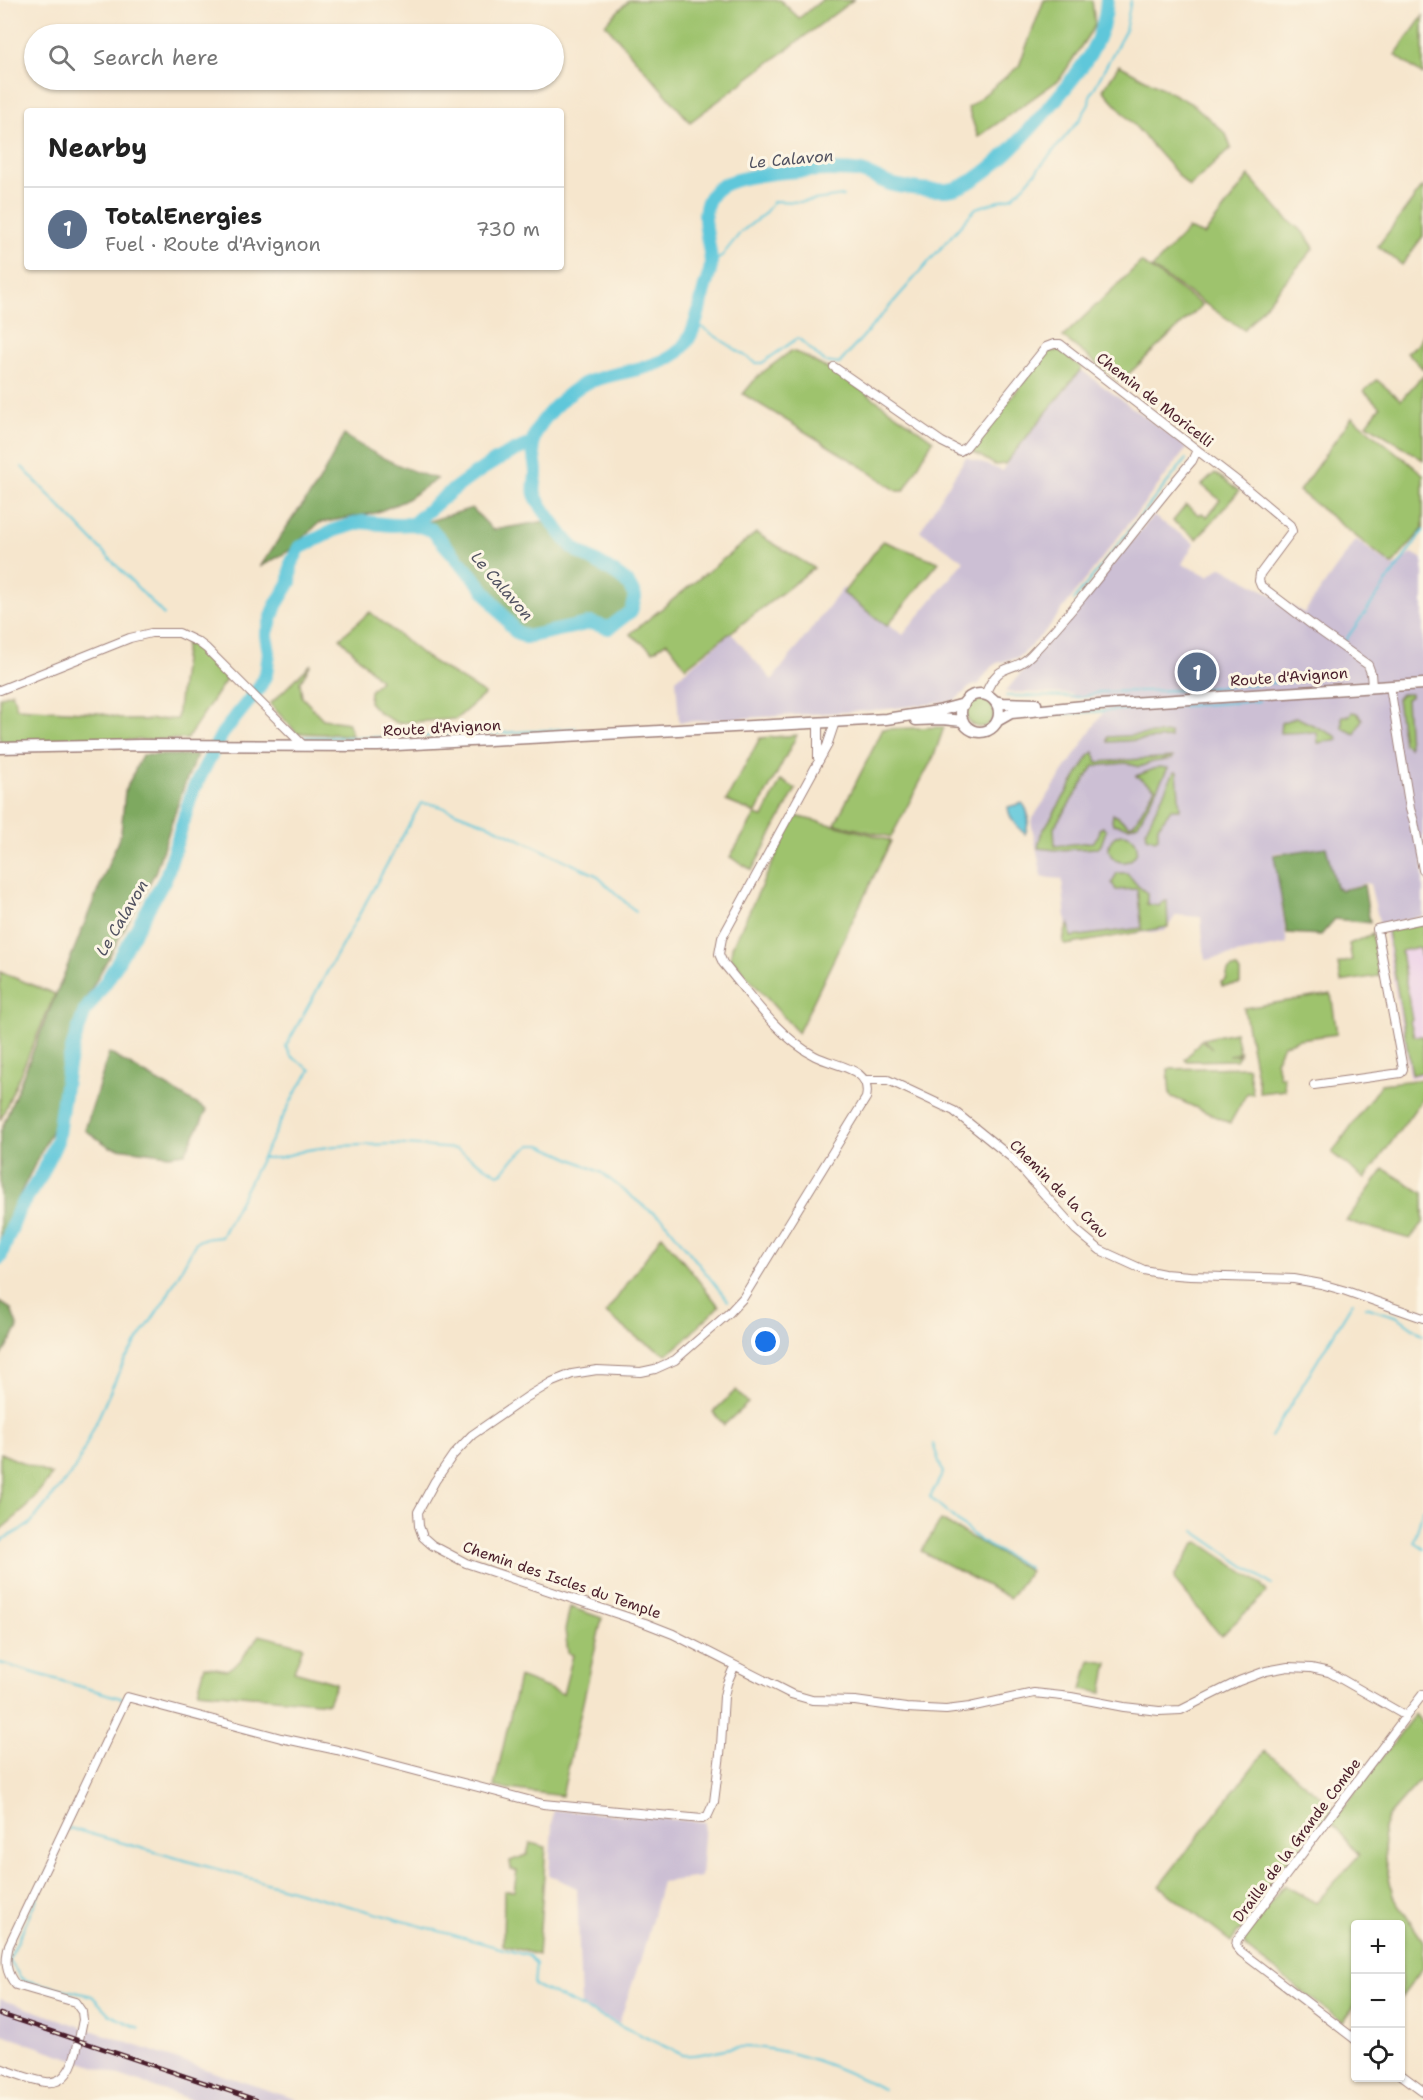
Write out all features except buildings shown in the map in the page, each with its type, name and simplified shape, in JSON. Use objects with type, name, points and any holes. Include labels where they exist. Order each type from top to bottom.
[{"type":"main road","name":"Route d'Avignon","points":[[997,721],[1011,713],[1084,706],[1423,684]]},
{"type":"main road","points":[[985,694],[994,701],[999,710],[997,721],[992,727],[981,731],[970,729],[963,721],[964,704],[973,696],[985,694]]},
{"type":"main road","name":"Route d'Avignon","points":[[994,701],[1084,706]]},
{"type":"main road","name":"Route d'Avignon","points":[[0,748],[191,745],[378,746],[886,719],[938,711],[964,704]]},
{"type":"main road","name":"Route d'Avignon","points":[[886,719],[963,721]]},
{"type":"street","name":"Chemin de Moricelli","points":[[834,367],[935,437],[960,451],[966,447],[1046,347],[1060,344],[1290,525],[1292,531],[1288,538],[1260,574],[1261,586],[1368,664],[1372,687]]},
{"type":"street","points":[[985,694],[991,680],[999,671],[1028,658],[1059,623],[1192,461],[1197,450]]},
{"type":"street","points":[[0,690],[130,638],[151,633],[179,633],[206,648],[304,746]]},
{"type":"street","points":[[1390,686],[1410,809],[1423,870]]},
{"type":"street","points":[[835,722],[827,746],[722,938],[719,954],[723,963],[790,1038],[815,1056],[859,1073],[865,1080]]},
{"type":"street","points":[[817,763],[818,723]]},
{"type":"street","points":[[1314,1085],[1401,1073],[1403,1069],[1377,928],[1423,919]]},
{"type":"street","name":"Chemin de la Crau","points":[[865,1080],[888,1080],[954,1112],[1012,1158],[1076,1230],[1100,1250],[1144,1270],[1164,1274],[1294,1279],[1321,1284],[1423,1318]]},
{"type":"street","name":"Chemin des Iscles du Temple","points":[[865,1080],[868,1089],[866,1098],[857,1114],[743,1298],[729,1313],[675,1360],[654,1369],[640,1371],[597,1370],[572,1374],[552,1382],[527,1397],[472,1435],[453,1455],[418,1512],[423,1537],[432,1545],[466,1563],[673,1634],[734,1667],[791,1694],[812,1700],[855,1701],[906,1708],[946,1710],[1034,1693],[1124,1707],[1159,1711],[1181,1710],[1239,1681],[1266,1671],[1288,1667],[1329,1672],[1407,1716]]},
{"type":"street","points":[[0,2068],[46,2082],[62,2079],[70,2070],[83,2020],[82,2012],[75,2002],[16,1985],[6,1971],[7,1954],[127,1697],[543,1804],[702,1819],[708,1815],[714,1802],[724,1696],[734,1667]]},
{"type":"street","points":[[1407,1716],[1423,1694]]},
{"type":"street","name":"Draille de la Grande Combe","points":[[1351,2036],[1236,1946],[1244,1931],[1407,1716]]},
{"type":"street","points":[[1405,2077],[1423,2091]]},
{"type":"shaded area","points":[[1081,370],[1187,448],[1048,628],[1024,653],[991,667],[979,684],[970,687],[954,701],[878,710],[679,722],[676,679],[731,633],[772,680],[843,588],[903,635],[964,561],[920,531],[966,457],[1003,471],[1013,452]]},
{"type":"shaded area","points":[[1153,516],[1194,543],[1182,564],[1208,576],[1222,567],[1304,613],[1356,540],[1393,567],[1412,553],[1423,559],[1423,916],[1380,925],[1370,884],[1341,889],[1335,886],[1325,848],[1274,853],[1287,944],[1205,960],[1201,917],[1176,915],[1165,931],[1068,939],[1062,879],[1042,877],[1031,821],[1102,714],[1107,697],[1070,699],[1073,694],[1005,692]]},
{"type":"shaded area","points":[[1423,921],[1423,1076],[1410,1078],[1384,929]]},
{"type":"shaded area","points":[[553,1810],[705,1822],[701,1877],[662,1882],[643,1952],[619,2023],[581,2006],[577,1888],[549,1875]]},
{"type":"shaded area","points":[[0,1999],[299,2100],[192,2100],[0,2034]]},
{"type":"green space","points":[[629,0],[780,0],[799,18],[822,0],[853,0],[690,122],[605,24]]},
{"type":"green space","points":[[1044,0],[1092,0],[1095,25],[1060,79],[978,137],[968,108],[1019,66]]},
{"type":"green space","points":[[1423,16],[1423,75],[1395,55]]},
{"type":"green space","points":[[1119,65],[1194,105],[1226,134],[1231,148],[1189,187],[1103,90]]},
{"type":"green space","points":[[1249,176],[1285,217],[1305,234],[1314,248],[1244,330],[1152,268],[1188,229],[1204,235]]},
{"type":"green space","points":[[1423,186],[1423,236],[1402,265],[1378,246]]},
{"type":"green space","points":[[1141,262],[1202,305],[1120,382],[1063,337]]},
{"type":"green space","points":[[1423,333],[1423,369],[1407,352],[1418,345]]},
{"type":"green space","points":[[1059,350],[1082,368],[1005,464],[995,465],[970,450],[1048,351]]},
{"type":"green space","points":[[791,351],[833,370],[933,440],[904,491],[897,491],[861,466],[743,394],[758,376]]},
{"type":"green space","points":[[1423,375],[1423,460],[1367,424],[1380,407],[1364,391],[1377,380],[1401,400]]},
{"type":"green space","points":[[1352,417],[1423,474],[1423,529],[1392,565],[1299,491]]},
{"type":"green space","points":[[344,435],[389,461],[437,479],[404,501],[375,513],[319,523],[289,551],[260,567],[316,487]]},
{"type":"green space","points":[[1215,473],[1239,491],[1197,539],[1173,521],[1186,505],[1199,515],[1202,513],[1207,517],[1220,500],[1202,485]]},
{"type":"green space","points":[[472,508],[493,530],[546,521],[567,551],[624,585],[631,597],[627,609],[608,624],[590,618],[527,631],[518,628],[482,580],[437,528],[426,522]]},
{"type":"green space","points":[[756,533],[814,568],[686,667],[667,642],[653,651],[630,634]]},
{"type":"green space","points":[[883,541],[939,562],[887,626],[843,593]]},
{"type":"green space","points":[[370,612],[427,658],[485,694],[456,719],[397,723],[379,713],[369,702],[370,691],[380,680],[340,638]]},
{"type":"green space","points":[[186,642],[206,655],[227,678],[187,739],[0,743],[0,697],[12,692],[17,708],[99,713],[128,720],[177,719]]},
{"type":"green space","points":[[311,664],[300,682],[302,697],[323,719],[348,723],[352,735],[297,733],[270,704]]},
{"type":"green space","points":[[1401,694],[1411,694],[1406,699],[1409,747],[1403,743],[1397,699]]},
{"type":"green space","points":[[980,699],[990,703],[994,713],[990,723],[980,727],[970,723],[966,713],[970,703]]},
{"type":"green space","points":[[1352,712],[1357,713],[1362,719],[1355,734],[1342,728],[1342,716],[1350,716]]},
{"type":"green space","points":[[1296,717],[1338,739],[1318,743],[1317,732],[1280,733],[1281,723]]},
{"type":"green space","points":[[944,727],[934,756],[891,837],[835,824],[883,729]]},
{"type":"green space","points":[[1170,733],[1170,738],[1108,742],[1108,737]]},
{"type":"green space","points":[[797,735],[756,813],[726,801],[760,738]]},
{"type":"green space","points":[[1094,752],[1097,762],[1173,757],[1139,767],[1126,763],[1094,766],[1054,827],[1055,846],[1093,842],[1098,836],[1099,829],[1103,827],[1106,831],[1101,845],[1098,848],[1056,850],[1038,848],[1041,834],[1089,756]]},
{"type":"green space","points":[[142,755],[197,755],[184,786],[155,873],[82,1006],[72,1032],[54,1126],[0,1241],[0,1133],[121,833],[125,791]]},
{"type":"green space","points":[[1159,767],[1168,768],[1138,824],[1130,827],[1113,824],[1113,814],[1130,825],[1135,822],[1155,788],[1136,776]]},
{"type":"green space","points":[[1174,772],[1177,772],[1180,809],[1171,809],[1158,827],[1158,838],[1155,840],[1147,837],[1146,829]]},
{"type":"green space","points":[[781,780],[796,789],[752,870],[730,857],[755,815],[763,817]]},
{"type":"green space","points":[[795,816],[891,841],[798,1033],[731,958],[732,947]]},
{"type":"green space","points":[[1123,834],[1133,838],[1137,848],[1133,858],[1123,862],[1113,858],[1109,848],[1113,838]]},
{"type":"green space","points":[[1326,847],[1336,887],[1341,890],[1364,885],[1370,923],[1335,919],[1321,935],[1287,933],[1274,855]]},
{"type":"green space","points":[[1117,873],[1127,873],[1147,893],[1147,904],[1159,906],[1162,902],[1167,901],[1168,927],[1066,945],[1063,942],[1069,924],[1071,937],[1142,928],[1137,889],[1116,890],[1112,883]]},
{"type":"green space","points":[[1423,923],[1423,957],[1421,957],[1419,947],[1401,951],[1412,1020],[1410,1021],[1414,1036],[1423,1036],[1423,1072],[1412,1075],[1387,931]]},
{"type":"green space","points":[[1372,934],[1379,976],[1341,982],[1338,964],[1352,960],[1349,944]]},
{"type":"green space","points":[[1237,968],[1240,972],[1240,984],[1222,986],[1221,982],[1226,980],[1228,971]]},
{"type":"green space","points":[[0,972],[55,994],[0,1121]]},
{"type":"green space","points":[[1331,994],[1337,1034],[1299,1039],[1283,1045],[1276,1060],[1279,1076],[1283,1076],[1285,1090],[1260,1093],[1244,1008]]},
{"type":"green space","points":[[1235,1032],[1239,1051],[1229,1055],[1237,1055],[1240,1052],[1236,1060],[1186,1061],[1185,1059],[1201,1040],[1212,1048],[1203,1039]]},
{"type":"green space","points":[[109,1053],[207,1110],[185,1153],[169,1155],[110,1147],[85,1130]]},
{"type":"green space","points":[[1248,1067],[1253,1094],[1247,1093],[1230,1123],[1170,1096],[1168,1069]]},
{"type":"green space","points":[[1423,1079],[1423,1098],[1365,1179],[1332,1153],[1381,1084]]},
{"type":"green space","points":[[1384,1169],[1423,1193],[1423,1223],[1410,1239],[1346,1221]]},
{"type":"green space","points":[[662,1235],[719,1306],[676,1348],[666,1354],[639,1339],[606,1313]]},
{"type":"green space","points":[[0,1302],[11,1309],[18,1328],[0,1359]]},
{"type":"green space","points":[[736,1390],[748,1403],[724,1425],[713,1412]]},
{"type":"green space","points":[[0,1453],[52,1475],[24,1510],[0,1530]]},
{"type":"green space","points":[[941,1520],[1030,1571],[1010,1598],[921,1551]]},
{"type":"green space","points":[[1199,1542],[1261,1584],[1267,1592],[1221,1636],[1174,1577],[1195,1543]]},
{"type":"green space","points":[[570,1607],[602,1618],[562,1796],[494,1787],[519,1677],[563,1694],[573,1655],[568,1653],[565,1630]]},
{"type":"green space","points":[[259,1635],[303,1646],[294,1671],[336,1683],[328,1703],[198,1691],[205,1666],[227,1670],[240,1661]]},
{"type":"green space","points":[[1090,1660],[1108,1663],[1102,1693],[1082,1689]]},
{"type":"green space","points":[[1415,1714],[1423,1724],[1423,1777],[1387,1818],[1383,1829],[1385,1860],[1393,1896],[1423,1941],[1423,1968],[1405,1993],[1405,1920],[1351,1920],[1351,2010],[1342,2022],[1247,1949],[1243,1939],[1284,1885],[1316,1903],[1359,1855],[1332,1823]]},
{"type":"green space","points":[[1265,1751],[1334,1808],[1231,1942],[1159,1886]]},
{"type":"green space","points":[[530,1843],[546,1847],[538,1955],[503,1945],[504,1891],[514,1891],[517,1871],[511,1869],[510,1861],[527,1855]]},
{"type":"water","points":[[1022,803],[1028,818],[1025,834],[1016,826],[1008,807]]},
{"type":"waterway","name":"Le Calavon","points":[[0,1258],[19,1209],[41,1176],[57,1141],[68,1066],[85,1011],[108,979],[166,877],[193,790],[222,734],[259,688],[266,674],[269,653],[266,635],[276,605],[290,582],[291,564],[299,548],[335,530],[362,522],[392,525],[413,524],[432,530],[480,585],[515,631],[526,637],[591,623],[609,628],[631,611],[635,597],[630,586],[623,579],[575,549],[541,506],[534,491],[536,473],[533,442],[535,434],[546,417],[577,388],[594,380],[659,363],[678,352],[684,345],[696,323],[711,267],[705,225],[706,206],[710,197],[717,189],[728,183],[745,178],[809,170],[861,172],[890,184],[922,189],[947,190],[966,184],[1007,153],[1071,81],[1096,44],[1105,16],[1107,0]]},
{"type":"waterway","points":[[697,324],[756,363],[762,363],[798,338],[825,362],[839,364],[976,208],[1012,197],[1025,185],[1080,119],[1125,31],[1131,0]]},
{"type":"waterway","points":[[711,265],[721,257],[741,232],[764,214],[774,201],[800,202],[843,196]]},
{"type":"waterway","points":[[413,524],[469,478],[500,458],[533,443]]},
{"type":"waterway","points":[[1074,600],[1186,459]]},
{"type":"waterway","points":[[22,467],[164,615]]},
{"type":"waterway","points":[[1345,641],[1423,531]]},
{"type":"waterway","points":[[1006,696],[1083,697],[1100,692],[1186,690],[1316,679]]},
{"type":"waterway","points":[[1059,714],[1259,701]]},
{"type":"waterway","points":[[304,737],[440,736],[576,728]]},
{"type":"waterway","points":[[0,1541],[29,1525],[75,1469],[124,1361],[165,1300],[196,1242],[221,1237],[297,1090],[311,1070],[291,1056],[286,1046],[421,803],[436,805],[487,824],[596,875],[636,912]]},
{"type":"waterway","points":[[262,1158],[278,1158],[307,1150],[335,1146],[393,1144],[456,1149],[498,1174],[531,1145],[541,1145],[602,1173],[663,1219],[728,1301]]},
{"type":"waterway","points":[[1271,1437],[1353,1302]]},
{"type":"waterway","points":[[1365,1307],[1398,1317],[1423,1335]]},
{"type":"waterway","points":[[933,1444],[943,1473],[930,1497],[980,1541],[1029,1568]]},
{"type":"waterway","points":[[1423,1509],[1414,1542],[1423,1548]]},
{"type":"waterway","points":[[1194,1531],[1272,1585]]},
{"type":"waterway","points":[[0,1663],[124,1699]]},
{"type":"waterway","points":[[68,1830],[69,1828],[529,1956],[536,1964],[534,1985],[683,2055],[698,2055],[742,2047],[779,2050],[832,2066],[883,2089]]},
{"type":"waterway","points":[[57,1854],[9,1960],[21,1978],[92,1996],[110,2015],[139,2028]]},
{"type":"railway","points":[[0,2014],[256,2100]]},
{"type":"place","name":"TotalEnergies","points":[[1197,672]]}]
